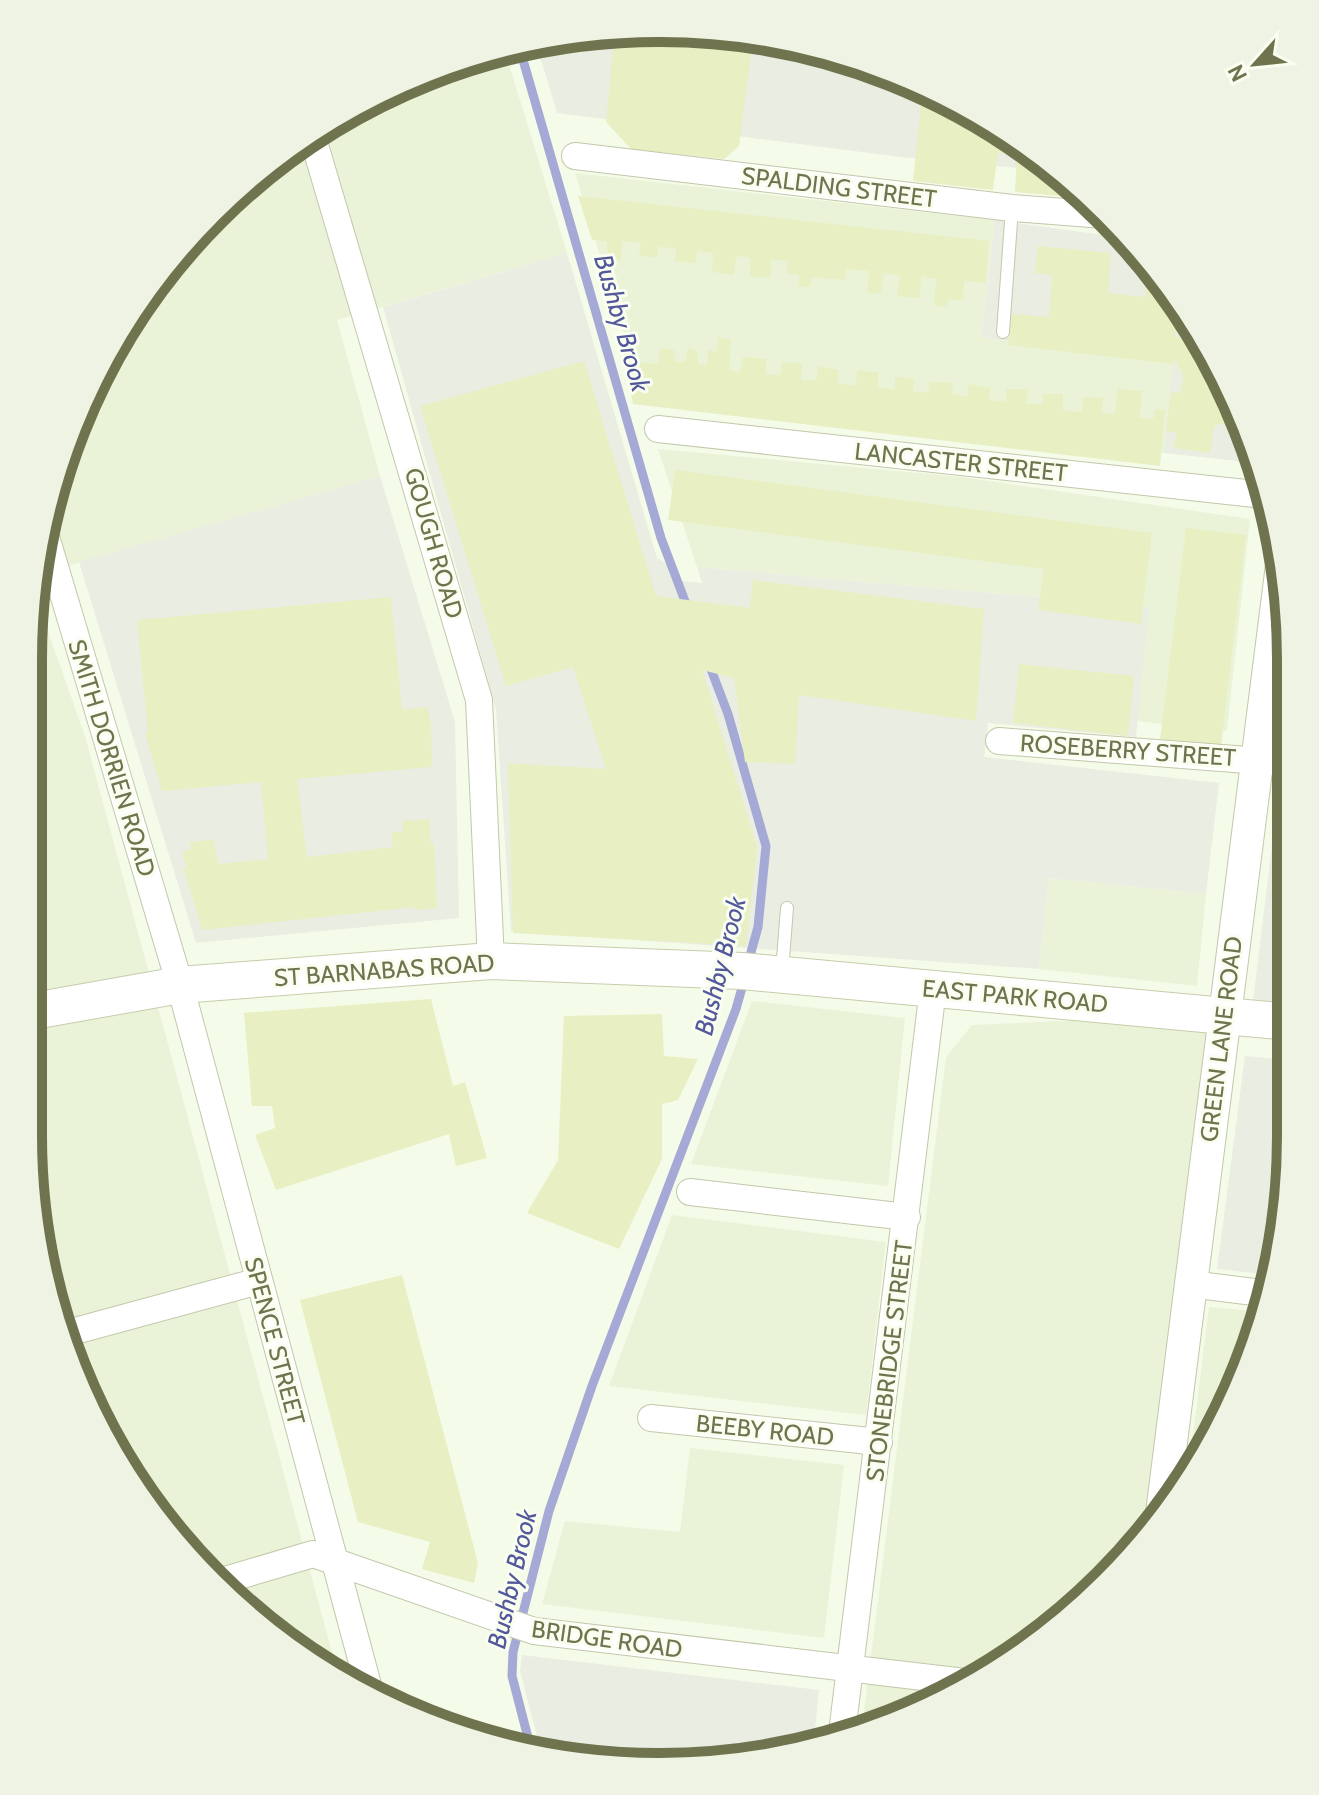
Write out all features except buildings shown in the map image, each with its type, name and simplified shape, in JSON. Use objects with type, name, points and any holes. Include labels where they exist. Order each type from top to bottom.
[{"type":"main road","name":"ST BARNABAS ROAD","points":[[42,1010],[180,985],[491,961],[763,973]]},
{"type":"main road","name":"EAST PARK ROAD","points":[[763,973],[1277,1021]]},
{"type":"street","name":"GOUGH ROAD","points":[[315,146],[479,700],[491,961]]},
{"type":"street","name":"SPALDING STREET","points":[[575,156],[1012,208],[1086,214]]},
{"type":"street","name":"LANCASTER STREET","points":[[658,429],[1254,494]]},
{"type":"street","name":"SMITH DORRIEN ROAD","points":[[51,554],[180,985]]},
{"type":"street","name":"GREEN LANE ROAD","points":[[1165,1490],[1224,1014],[1272,761],[1277,663]]},
{"type":"street","name":"ROSEBERRY STREET","points":[[999,741],[1272,761]]},
{"type":"street","name":"SPENCE STREET","points":[[180,985],[366,1678]]},
{"type":"street","name":"STONEBRIDGE STREET","points":[[843,1725],[933,989]]},
{"type":"street","points":[[690,1192],[907,1217]]},
{"type":"street","points":[[74,1331],[259,1281]]},
{"type":"street","points":[[1190,1284],[1257,1292]]},
{"type":"street","name":"BEEBY ROAD","points":[[651,1418],[879,1442]]},
{"type":"street","name":"BRIDGE ROAD","points":[[230,1579],[313,1554],[534,1631],[949,1680]]},
{"type":"lane","points":[[1003,332],[1012,208]]},
{"type":"lane","points":[[763,973],[787,908]]},
{"type":"shaded area","points":[[619,43],[700,43],[740,47],[819,63],[896,89],[968,125],[1035,170],[901,157],[557,113],[539,54]]},
{"type":"shaded area","points":[[508,61],[567,253],[337,320],[380,476],[48,571],[63,500],[89,423],[146,316],[195,252],[252,195],[316,146],[423,89]]},
{"type":"shaded area","points":[[575,173],[995,220],[981,337],[1174,364],[1164,453],[640,388]]},
{"type":"shaded area","points":[[995,220],[1108,236],[1173,316],[1213,386],[1244,462],[1164,453],[1173,364],[981,337]]},
{"type":"shaded area","points":[[567,253],[657,558],[666,563],[672,580],[702,583],[697,567],[1149,607],[1136,737],[988,723],[984,757],[1219,783],[1206,894],[1049,878],[1039,969],[511,931],[496,709],[383,307]]},
{"type":"shaded area","points":[[658,449],[962,477],[1250,519],[1227,731],[1137,721],[1148,607],[697,567]]},
{"type":"shaded area","points":[[380,476],[455,722],[459,918],[196,943],[79,562]]},
{"type":"shaded area","points":[[43,618],[85,736],[334,1660],[252,1600],[195,1543],[146,1479],[89,1372],[63,1295],[47,1216],[43,1176]]},
{"type":"shaded area","points":[[1277,805],[1277,1003],[1253,1001]]},
{"type":"shaded area","points":[[1049,878],[1206,894],[1197,986],[1039,969]]},
{"type":"shaded area","points":[[752,1001],[905,1018],[888,1186],[691,1164]]},
{"type":"shaded area","points":[[1224,1014],[1190,1284],[1147,1513],[1124,1543],[1067,1600],[1003,1649],[933,1689],[863,1718],[946,1057],[972,1025]]},
{"type":"shaded area","points":[[1245,1056],[1277,1059],[1276,1176],[1261,1274],[1217,1269]]},
{"type":"shaded area","points":[[672,1215],[886,1242],[866,1415],[609,1386]]},
{"type":"shaded area","points":[[1209,1307],[1251,1311],[1230,1372],[1191,1448]]},
{"type":"shaded area","points":[[690,1448],[844,1465],[824,1638],[542,1604],[565,1521],[680,1532]]},
{"type":"shaded area","points":[[522,1655],[819,1690],[815,1733],[740,1748],[700,1752],[619,1752],[539,1741],[520,1671]]},
{"type":"waterway","name":"Bushby Brook","points":[[522,58],[661,538],[688,609]]},
{"type":"waterway","name":"Bushby Brook","points":[[709,664],[728,714],[766,846],[758,927],[748,963]]},
{"type":"waterway","name":"Bushby Brook","points":[[528,1739],[512,1676],[513,1652],[549,1511],[592,1386],[736,1009],[745,977]]}]
